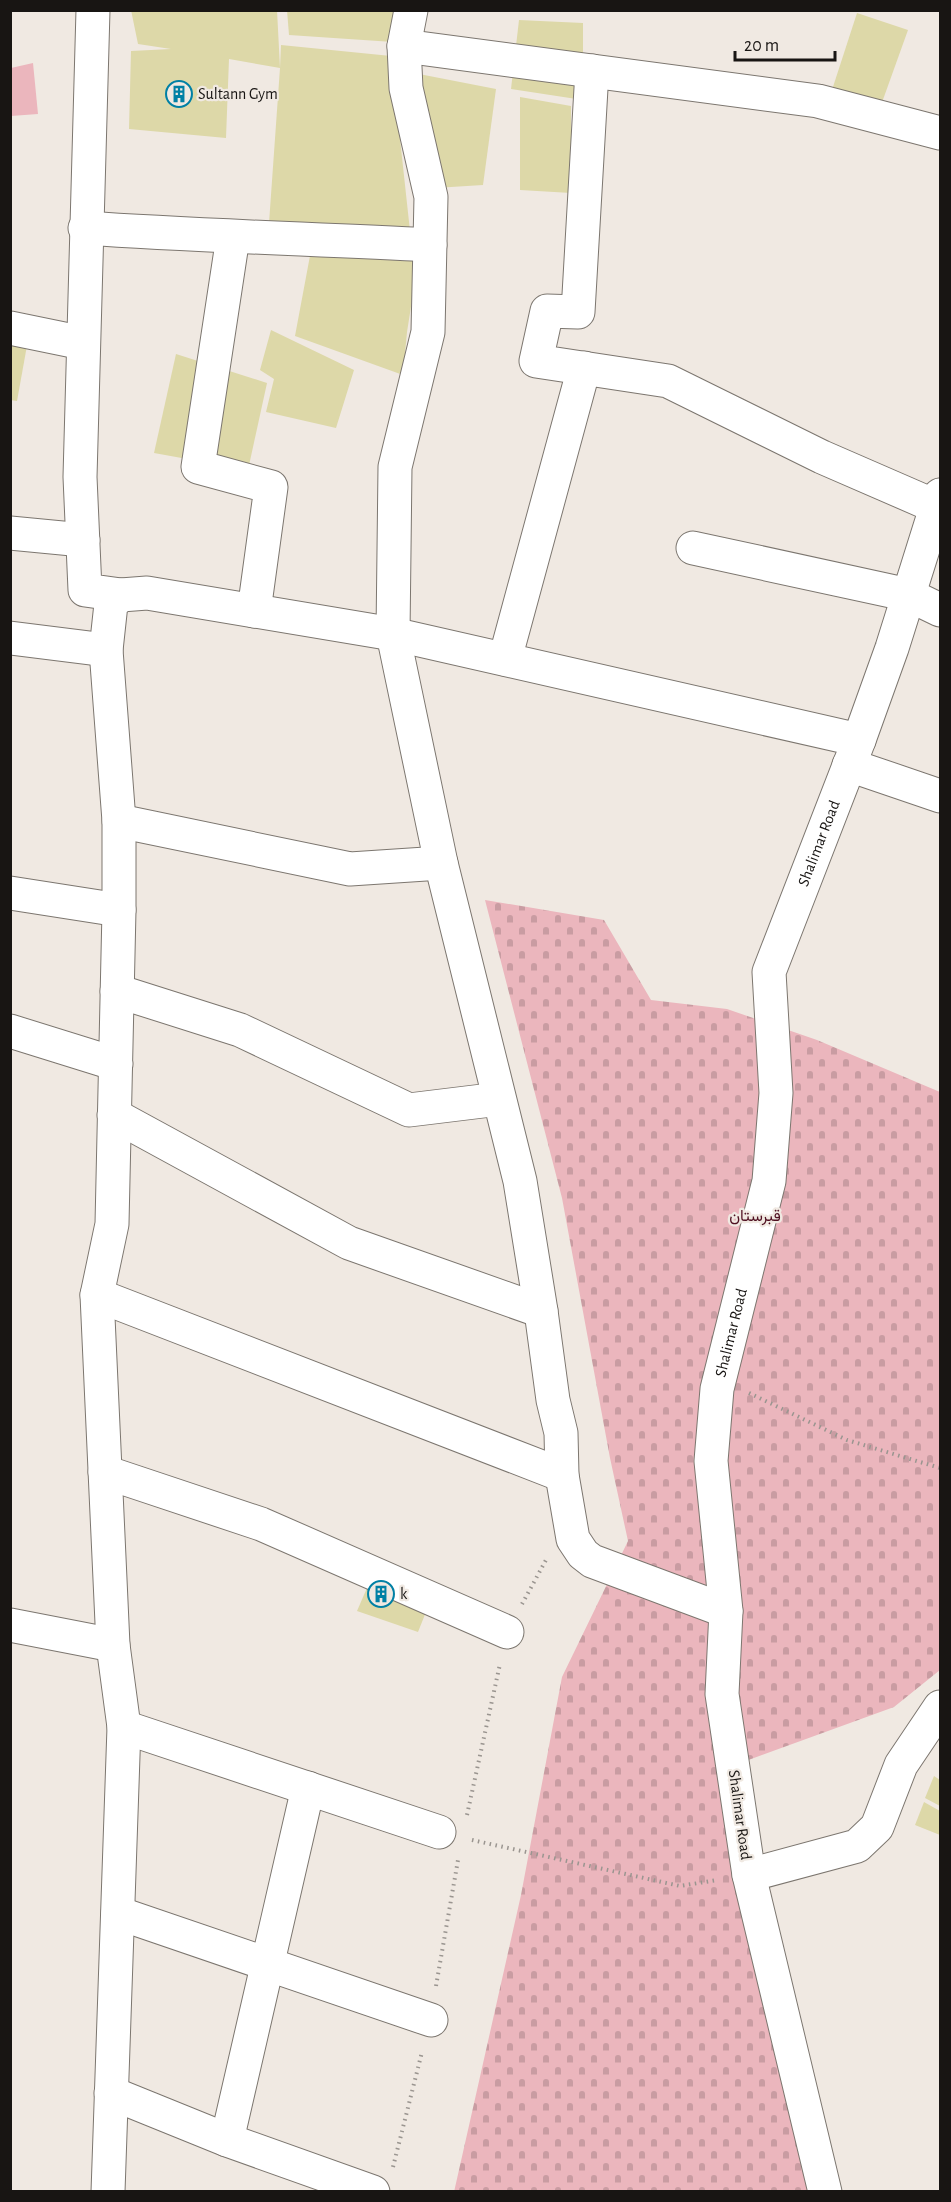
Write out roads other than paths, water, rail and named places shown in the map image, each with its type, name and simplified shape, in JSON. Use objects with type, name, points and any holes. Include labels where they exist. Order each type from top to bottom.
[{"type":"street","points":[[93,10],[85,228],[80,477],[85,590],[121,595],[147,593],[393,634],[505,659],[854,752],[940,796]]},
{"type":"street","points":[[411,10],[404,46],[406,88],[431,196],[428,332],[395,467],[393,634],[441,863],[520,1181],[553,1400],[561,1433],[562,1475],[573,1539],[583,1554],[592,1561],[726,1611]]},
{"type":"street","points":[[404,46],[818,101],[940,133]]},
{"type":"street","points":[[592,71],[578,312],[547,311],[536,360],[668,381],[822,457],[939,501]]},
{"type":"street","points":[[85,228],[430,245]]},
{"type":"street","points":[[232,237],[198,467],[271,487],[254,611]]},
{"type":"street","points":[[10,328],[83,343]]},
{"type":"street","points":[[505,659],[584,368]]},
{"type":"street","name":"Shalimar Road","points":[[825,2192],[749,1875],[722,1694],[726,1611],[711,1461],[719,1379],[769,1180],[776,1093],[769,972],[854,752],[939,501]]},
{"type":"street","points":[[10,533],[82,540]]},
{"type":"street","points":[[693,548],[909,595],[940,610]]},
{"type":"street","points":[[108,2192],[124,1727],[113,1645],[97,1294],[112,1224],[119,910],[119,821],[106,650],[111,604],[121,595]]},
{"type":"street","points":[[10,638],[106,650]]},
{"type":"street","points":[[119,821],[350,869],[441,863]]},
{"type":"street","points":[[10,893],[119,910]]},
{"type":"street","points":[[117,991],[240,1030],[409,1110],[500,1099]]},
{"type":"street","points":[[10,1031],[116,1064]]},
{"type":"street","points":[[114,1114],[348,1243],[541,1311]]},
{"type":"street","points":[[97,1294],[562,1475]]},
{"type":"street","points":[[105,1472],[261,1524],[507,1632]]},
{"type":"street","points":[[10,1624],[113,1645]]},
{"type":"street","points":[[749,1875],[857,1846],[877,1827],[901,1765],[940,1707]]},
{"type":"street","points":[[124,1727],[439,1832]]},
{"type":"street","points":[[227,2140],[308,1788]]},
{"type":"street","points":[[118,1914],[431,2020]]},
{"type":"street","points":[[111,2093],[227,2140],[374,2192]]},
{"type":"place","name":"Sultann Gym","points":[[179,94]]},
{"type":"place","name":"k","points":[[381,1594]]},
{"type":"park label","name":"قبرستان","points":[[755,1216]]}]
